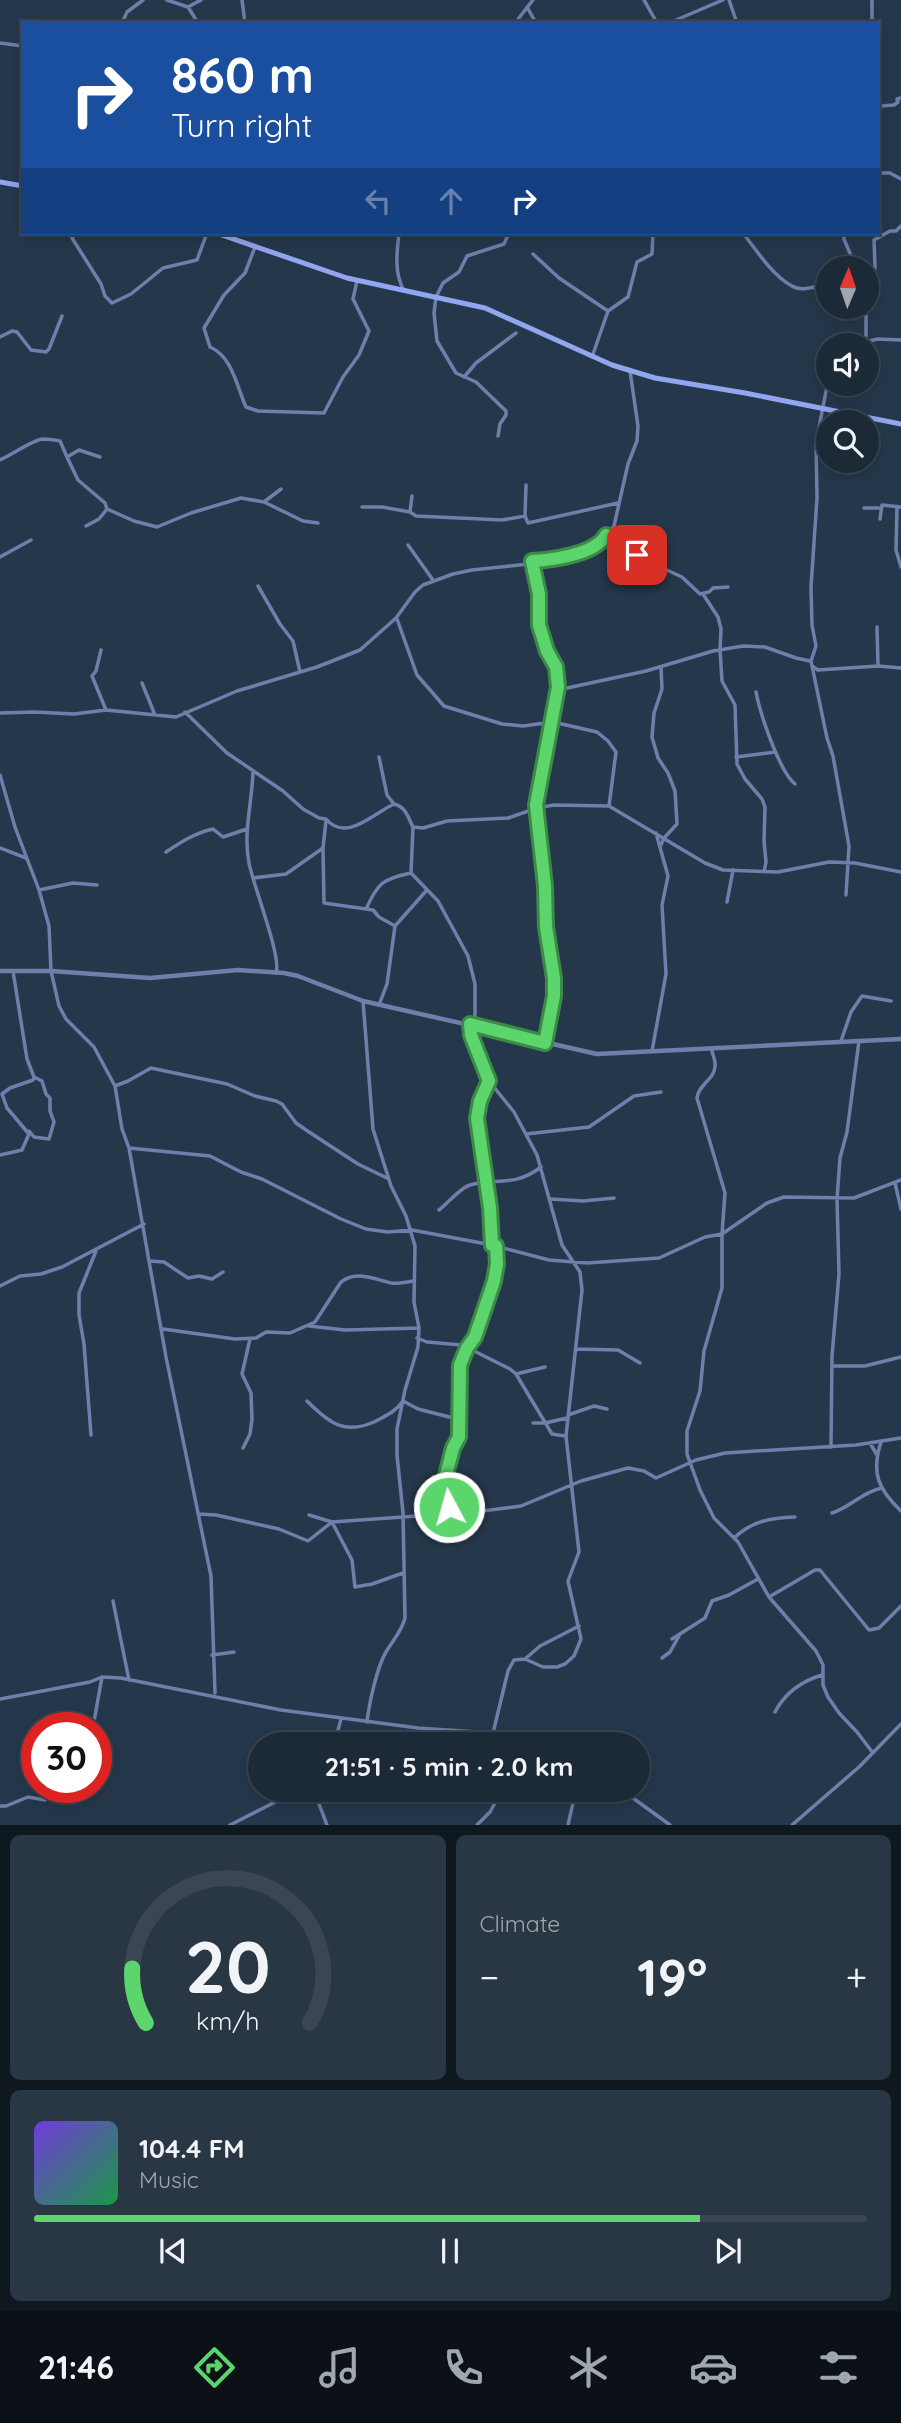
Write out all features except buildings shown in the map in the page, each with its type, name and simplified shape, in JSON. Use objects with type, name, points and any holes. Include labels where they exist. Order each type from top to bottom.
[{"type":"main road","points":[[0,182],[21,186]]},
{"type":"main road","points":[[222,235],[324,271],[504,315],[592,357],[655,378],[901,424]]},
{"type":"street","points":[[123,21],[127,12],[143,0]]},
{"type":"street","points":[[167,0],[188,7],[197,21]]},
{"type":"street","points":[[188,7],[201,0]]},
{"type":"street","points":[[242,0],[245,21]]},
{"type":"street","points":[[516,21],[533,0]]},
{"type":"street","points":[[644,0],[656,21]]},
{"type":"street","points":[[729,0],[736,21]]},
{"type":"street","points":[[872,0],[873,21]]},
{"type":"street","points":[[674,21],[719,1]]},
{"type":"street","points":[[527,7],[535,21]]},
{"type":"street","points":[[0,43],[21,46]]},
{"type":"street","points":[[880,105],[894,105],[898,102],[897,99],[901,98]]},
{"type":"street","points":[[880,173],[890,173],[901,178]]},
{"type":"street","points":[[875,256],[874,240],[901,227]]},
{"type":"street","points":[[74,235],[72,238],[101,284],[105,296],[112,303],[131,294],[163,268],[197,260],[206,235]]},
{"type":"street","points":[[399,235],[396,258],[399,281],[403,289]]},
{"type":"street","points":[[499,436],[506,411],[494,402],[488,391],[456,373],[436,341],[434,313],[436,297],[443,283],[458,272],[467,256],[505,244],[508,235]]},
{"type":"street","points":[[592,357],[608,311],[628,297],[637,262],[652,254],[653,235]]},
{"type":"street","points":[[745,235],[771,268],[792,286],[809,289],[816,287]]},
{"type":"street","points":[[844,235],[851,256]]},
{"type":"street","points":[[255,247],[245,273],[219,302],[204,328],[210,347],[226,360],[246,407],[258,411],[324,413],[343,377],[359,355],[369,331],[353,299],[357,279]]},
{"type":"street","points":[[533,254],[559,278],[608,311]]},
{"type":"street","points":[[0,337],[12,331],[17,332],[30,350],[46,352],[62,316]]},
{"type":"street","points":[[464,377],[476,363],[516,333]]},
{"type":"street","points":[[879,339],[901,340]]},
{"type":"street","points":[[0,713],[74,714],[106,710],[176,716],[237,691],[360,650],[396,618],[423,585],[472,570],[553,560],[602,543],[614,526],[628,464],[637,441],[638,426],[630,369]]},
{"type":"street","points":[[824,396],[816,443],[817,498],[811,587],[816,646],[811,663],[840,790],[849,846],[846,895]]},
{"type":"street","points":[[0,460],[36,440],[61,441],[78,480],[105,503],[107,509],[134,522],[157,527],[191,513],[241,498],[264,502],[303,521],[318,523]]},
{"type":"street","points":[[67,457],[79,450],[100,457]]},
{"type":"street","points":[[526,485],[525,516],[528,523],[618,503]]},
{"type":"street","points":[[264,502],[281,489]]},
{"type":"street","points":[[410,512],[412,496]]},
{"type":"street","points":[[864,508],[880,508],[882,505],[899,507],[896,550],[901,567]]},
{"type":"street","points":[[362,507],[382,507],[410,512],[416,516],[502,520],[525,516]]},
{"type":"street","points":[[880,508],[880,519]]},
{"type":"street","points":[[86,526],[99,519],[107,509]]},
{"type":"street","points":[[606,535],[623,550],[682,577],[691,587],[703,594],[718,617],[721,629],[722,681],[735,705],[736,757],[745,779],[756,790],[765,807],[764,872]]},
{"type":"street","points":[[0,557],[31,540]]},
{"type":"street","points":[[408,545],[433,581]]},
{"type":"street","points":[[532,561],[539,594],[539,625],[547,651],[556,667],[559,692],[538,782],[537,808],[546,927],[554,978],[554,996],[545,1043]]},
{"type":"street","points":[[258,586],[293,641],[300,672]]},
{"type":"street","points":[[703,594],[713,588],[727,587]]},
{"type":"street","points":[[396,618],[416,675],[444,706],[502,724],[523,726],[553,722],[597,732],[608,741],[616,752],[609,806]]},
{"type":"street","points":[[877,627],[878,666]]},
{"type":"street","points":[[559,692],[720,650],[754,645],[811,663],[818,670]]},
{"type":"street","points":[[101,650],[96,671],[92,676],[106,710]]},
{"type":"street","points":[[813,675],[818,670],[878,666],[901,668]]},
{"type":"street","points":[[661,667],[662,689],[654,713],[652,737],[658,758],[675,791],[677,824],[664,838],[661,847]]},
{"type":"street","points":[[142,683],[155,715]]},
{"type":"street","points":[[756,692],[757,706],[776,752],[788,778],[795,784]]},
{"type":"street","points":[[185,712],[217,745],[283,791],[303,809],[326,819],[330,824],[354,826],[373,818],[394,804]]},
{"type":"street","points":[[736,757],[776,752]]},
{"type":"street","points":[[379,757],[387,795],[394,804],[404,809],[413,827],[411,873],[438,901],[468,956],[475,984],[471,1035],[489,1081],[513,1112],[537,1154],[562,1245],[580,1272],[582,1290],[566,1436],[579,1552],[568,1581],[581,1639],[579,1647],[565,1664],[557,1667],[543,1667],[518,1658],[511,1664],[493,1732]]},
{"type":"street","points":[[253,772],[247,853],[278,961],[276,972]]},
{"type":"street","points":[[0,775],[49,926],[51,971],[59,1006],[66,1019],[94,1047],[115,1086],[211,1576],[215,1693],[221,1698]]},
{"type":"street","points":[[413,827],[423,828],[447,821],[508,818],[554,805],[609,806],[712,867],[764,872],[785,871],[829,862],[901,873]]},
{"type":"street","points":[[326,819],[323,848],[324,903],[377,912],[379,917],[395,926]]},
{"type":"street","points":[[166,852],[189,836],[205,831],[213,829],[223,837],[247,829]]},
{"type":"street","points":[[652,1051],[666,974],[662,905],[668,876],[656,832]]},
{"type":"street","points":[[0,848],[26,858]]},
{"type":"street","points":[[252,878],[286,874],[323,848]]},
{"type":"street","points":[[727,902],[733,870]]},
{"type":"street","points":[[366,909],[377,887],[392,877],[411,873]]},
{"type":"street","points":[[39,890],[73,883],[97,885]]},
{"type":"street","points":[[379,1005],[387,984],[395,926],[427,890]]},
{"type":"street","points":[[0,971],[51,971],[150,978],[238,970],[276,972],[298,976],[363,1001],[597,1054],[901,1039]]},
{"type":"street","points":[[13,971],[27,1059],[35,1079],[42,1082],[50,1098],[50,1111],[54,1122],[49,1139],[34,1137],[14,1117],[1,1097],[4,1092],[35,1079]]},
{"type":"street","points":[[841,1041],[851,1012],[862,996],[891,1001]]},
{"type":"street","points":[[363,1001],[373,1129],[390,1179],[412,1230],[415,1246],[415,1314],[419,1328],[415,1359],[397,1429],[403,1513],[405,1618],[403,1626],[385,1653],[367,1722]]},
{"type":"street","points":[[831,1447],[832,1366],[839,1273],[837,1199],[840,1158],[847,1132],[859,1041]]},
{"type":"street","points":[[711,1048],[716,1066],[697,1092],[697,1098],[725,1193],[722,1288],[704,1351],[700,1391],[687,1431],[687,1454],[707,1506],[734,1538],[769,1597],[816,1651],[823,1665],[825,1690],[833,1704],[873,1753]]},
{"type":"street","points":[[115,1086],[128,1082],[147,1070],[157,1068],[228,1084],[282,1104],[296,1123],[306,1130],[358,1164],[390,1179]]},
{"type":"street","points":[[449,1513],[445,1474],[459,1437],[460,1365],[475,1337],[497,1264],[477,1110],[489,1081]]},
{"type":"street","points":[[526,1134],[589,1127],[634,1096],[661,1092]]},
{"type":"street","points":[[0,1155],[22,1150],[29,1131]]},
{"type":"street","points":[[129,1148],[210,1156],[366,1229],[388,1232],[412,1230],[549,1260],[587,1262],[648,1260],[671,1254],[705,1237],[722,1234],[767,1203],[784,1197],[859,1197],[901,1180]]},
{"type":"street","points":[[439,1210],[468,1186],[517,1180],[541,1167]]},
{"type":"street","points":[[895,1183],[901,1209]]},
{"type":"street","points":[[550,1199],[583,1202],[614,1198]]},
{"type":"street","points":[[0,1286],[20,1276],[51,1271],[96,1251],[144,1224]]},
{"type":"street","points":[[91,1434],[84,1344],[79,1321],[79,1293],[96,1251]]},
{"type":"street","points":[[150,1261],[164,1262],[188,1278],[199,1276],[215,1279],[223,1272]]},
{"type":"street","points":[[316,1324],[341,1282],[347,1277],[356,1275],[393,1283],[414,1281]]},
{"type":"street","points":[[163,1329],[250,1339],[266,1332],[290,1333],[316,1324],[355,1331],[419,1328]]},
{"type":"street","points":[[417,1338],[427,1342],[447,1342],[501,1363],[516,1374],[552,1434],[566,1436]]},
{"type":"street","points":[[243,1448],[253,1419],[251,1393],[242,1374],[250,1339]]},
{"type":"street","points":[[576,1349],[618,1350],[640,1363]]},
{"type":"street","points":[[832,1366],[865,1366],[901,1357]]},
{"type":"street","points":[[516,1374],[545,1367]]},
{"type":"street","points":[[307,1401],[322,1416],[337,1425],[358,1428],[394,1412],[403,1401]]},
{"type":"street","points":[[403,1401],[418,1409],[461,1420]]},
{"type":"street","points":[[533,1423],[568,1417],[594,1406],[607,1409]]},
{"type":"street","points":[[309,1515],[332,1522],[521,1506],[571,1486],[628,1468],[644,1471],[656,1478],[690,1462],[725,1453],[831,1447],[901,1437]]},
{"type":"street","points":[[881,1441],[876,1468],[878,1482],[901,1511]]},
{"type":"street","points":[[870,1443],[877,1455]]},
{"type":"street","points":[[832,1513],[847,1508],[869,1491],[881,1488]]},
{"type":"street","points":[[198,1514],[216,1515],[279,1530],[308,1541],[332,1522]]},
{"type":"street","points":[[734,1538],[751,1525],[795,1517]]},
{"type":"street","points":[[332,1522],[352,1560],[355,1587],[403,1573]]},
{"type":"street","points":[[769,1597],[815,1570],[820,1570],[869,1630],[880,1628],[901,1606]]},
{"type":"street","points":[[672,1639],[705,1618],[712,1601],[729,1595],[758,1578]]},
{"type":"street","points":[[113,1601],[129,1681]]},
{"type":"street","points":[[525,1659],[540,1646],[579,1626]]},
{"type":"street","points":[[662,1658],[670,1652],[680,1634]]},
{"type":"street","points":[[212,1656],[234,1652]]},
{"type":"street","points":[[775,1712],[781,1701],[805,1680],[822,1675]]},
{"type":"street","points":[[0,1699],[90,1682],[102,1677],[341,1719],[471,1732]]},
{"type":"street","points":[[96,1712],[102,1677]]},
{"type":"street","points":[[207,1694],[215,1693]]},
{"type":"street","points":[[338,1732],[341,1719]]},
{"type":"street","points":[[793,1825],[901,1724]]},
{"type":"street","points":[[0,1806],[21,1800]]},
{"type":"street","points":[[230,1825],[275,1802]]},
{"type":"street","points":[[318,1802],[327,1825]]},
{"type":"street","points":[[477,1825],[495,1802]]},
{"type":"street","points":[[568,1825],[573,1802]]},
{"type":"street","points":[[638,1802],[670,1825]]},
{"type":"route","points":[[449,1507],[445,1474],[459,1437],[460,1365],[475,1337],[497,1264],[496,1246],[492,1245],[490,1208],[477,1118],[477,1110],[489,1081],[471,1035],[470,1024],[545,1043],[554,996],[536,805],[538,782],[558,695],[558,676],[539,625],[539,594],[532,561],[553,560],[592,548],[602,543],[606,535],[623,550],[637,555]]}]
